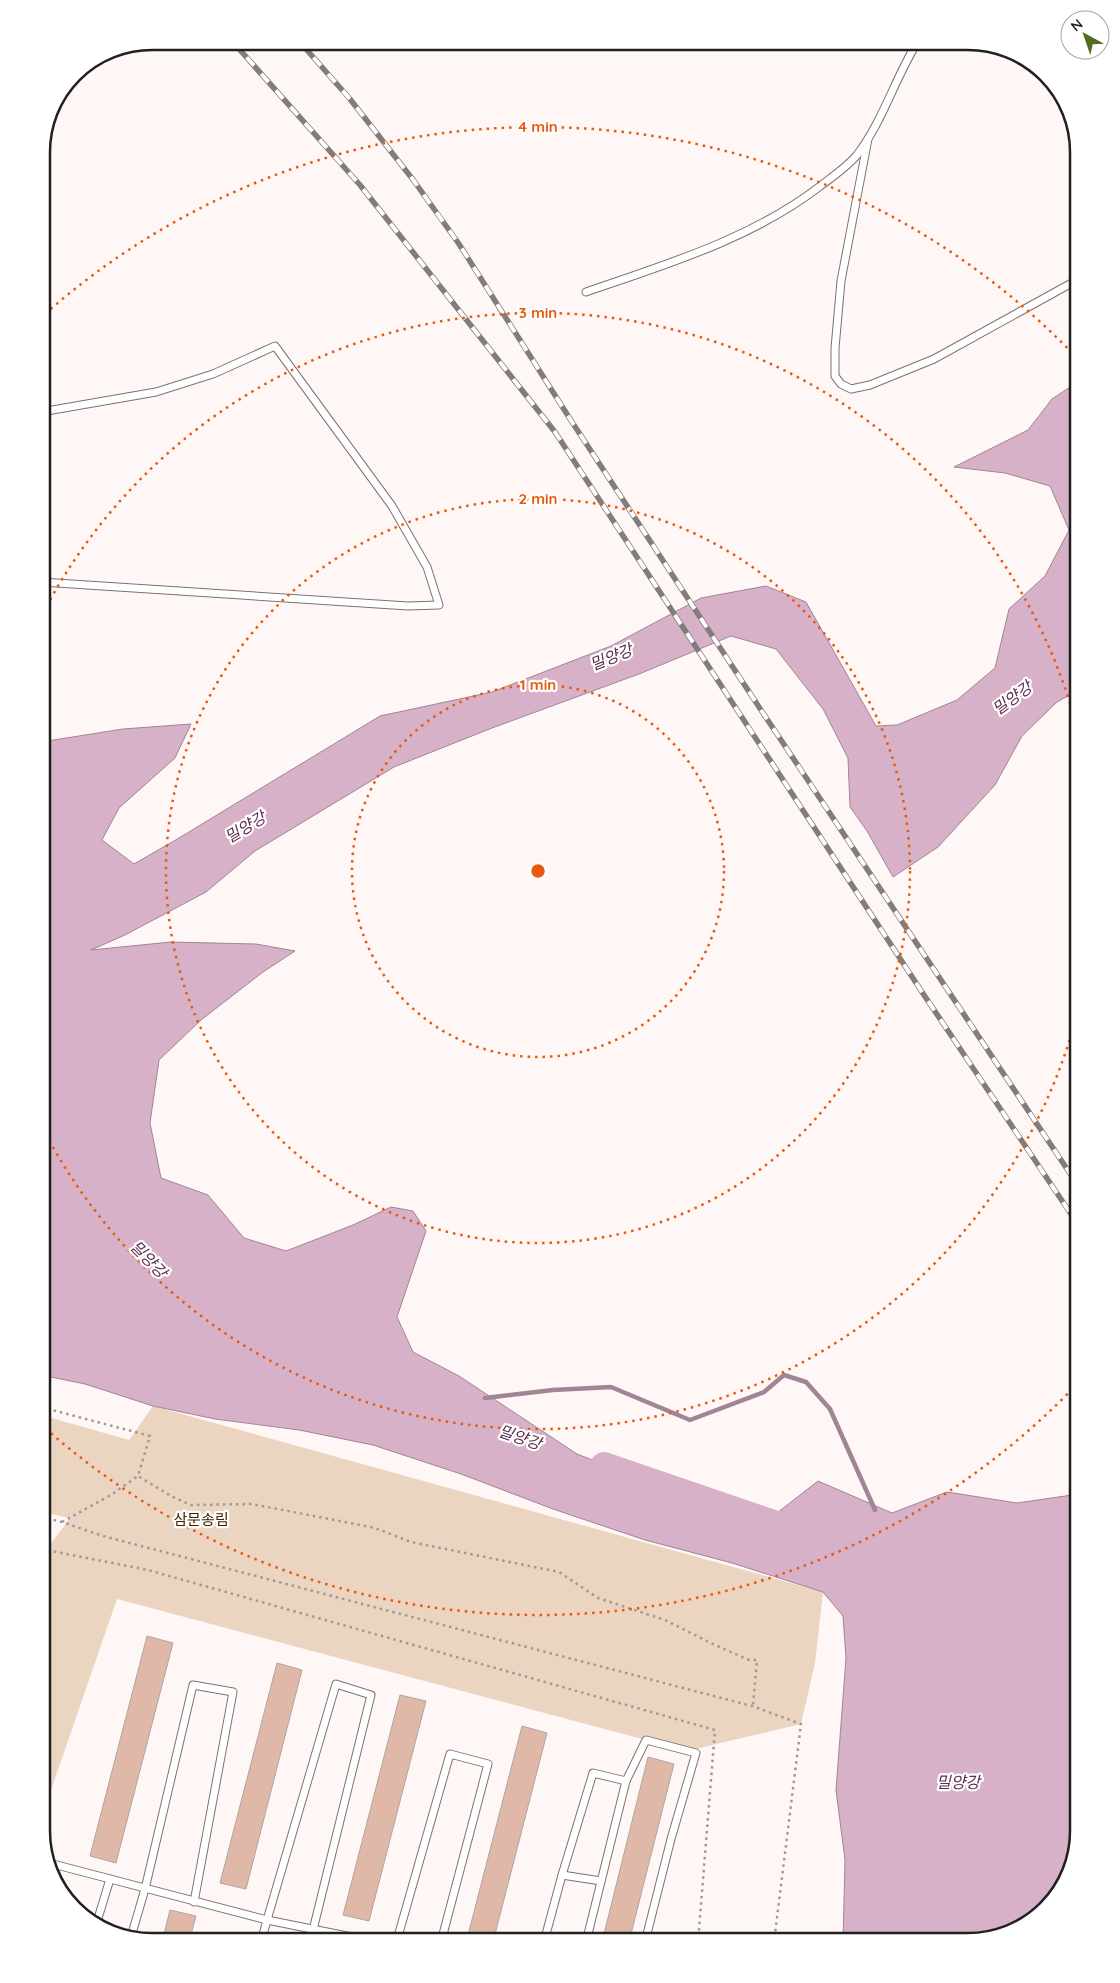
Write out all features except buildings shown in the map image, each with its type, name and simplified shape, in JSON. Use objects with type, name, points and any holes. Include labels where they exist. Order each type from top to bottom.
[{"type":"lane","points":[[586,292],[667,264],[745,233],[796,204],[833,176],[855,156],[868,139],[914,50]]},
{"type":"lane","points":[[868,139],[841,281],[835,357],[835,376],[841,384],[851,389],[870,385],[934,359],[1070,284]]},
{"type":"lane","points":[[50,411],[156,392],[213,374],[275,346],[392,506],[427,567],[439,605],[408,606],[50,583]]},
{"type":"lane","points":[[263,1933],[336,1684],[371,1695],[313,1930]]},
{"type":"lane","points":[[133,1931],[145,1889],[193,1685],[233,1692],[194,1902]]},
{"type":"lane","points":[[588,1933],[626,1781],[646,1740],[696,1754],[671,1840],[647,1933]]},
{"type":"lane","points":[[402,1933],[450,1754],[488,1764],[443,1933]]},
{"type":"lane","points":[[543,1933],[593,1773],[626,1781]]},
{"type":"lane","points":[[56,1865],[194,1902],[326,1933]]},
{"type":"lane","points":[[562,1876],[601,1881]]},
{"type":"lane","points":[[98,1918],[110,1879]]},
{"type":"path","points":[[50,1409],[150,1436],[138,1476],[111,1495],[62,1522]]},
{"type":"path","points":[[138,1476],[171,1496],[191,1504],[252,1504],[375,1528],[411,1542],[558,1572],[598,1598],[665,1620],[722,1648],[750,1660],[757,1660],[752,1706]]},
{"type":"path","points":[[50,1519],[103,1536],[752,1706],[801,1724],[775,1933]]},
{"type":"path","points":[[50,1551],[148,1570],[715,1730],[699,1933]]},
{"type":"green space","name":"삼문송림","points":[[153,1406],[823,1592],[815,1663],[801,1724],[687,1751],[117,1599],[50,1793],[50,1545],[70,1518],[50,1514],[50,1418],[129,1440]]},
{"type":"water","name":"밀양강","points":[[1070,387],[1070,695],[1057,702],[1022,736],[995,785],[938,847],[893,877],[867,831],[850,807],[848,758],[823,709],[776,649],[731,636],[639,674],[492,728],[394,767],[255,851],[206,892],[125,935],[91,950],[171,942],[256,944],[295,951],[263,972],[201,1020],[159,1060],[150,1123],[161,1178],[208,1195],[244,1238],[286,1251],[353,1225],[391,1207],[413,1211],[426,1231],[397,1317],[413,1352],[459,1376],[577,1454],[698,1501],[743,1516],[777,1513],[818,1481],[892,1513],[947,1492],[1017,1503],[1070,1495],[1070,1831],[1067,1857],[1053,1888],[1025,1916],[1001,1928],[988,1931],[975,1933],[843,1933],[845,1860],[836,1790],[846,1658],[843,1616],[823,1592],[732,1563],[645,1540],[553,1509],[461,1474],[373,1445],[299,1430],[215,1419],[153,1406],[85,1384],[50,1377],[50,741],[123,729],[191,724],[175,758],[119,808],[102,840],[134,864],[380,716],[492,692],[611,646],[701,598],[766,586],[806,602],[876,726],[897,725],[957,700],[995,668],[1009,609],[1045,576],[1069,530],[1050,486],[1005,473],[954,467],[1028,430],[1052,399]]},
{"type":"waterway","points":[[485,1398],[553,1390],[611,1387],[690,1420],[764,1392],[784,1375],[806,1382],[830,1409],[875,1510]]},
{"type":"waterway","name":"밀양강","points":[[604,1466],[785,1528]]},
{"type":"railway","points":[[240,50],[360,185],[555,432],[922,992],[1070,1213]]},
{"type":"railway","points":[[307,50],[350,99],[414,181],[459,244],[572,422],[761,710],[1070,1174]]}]
